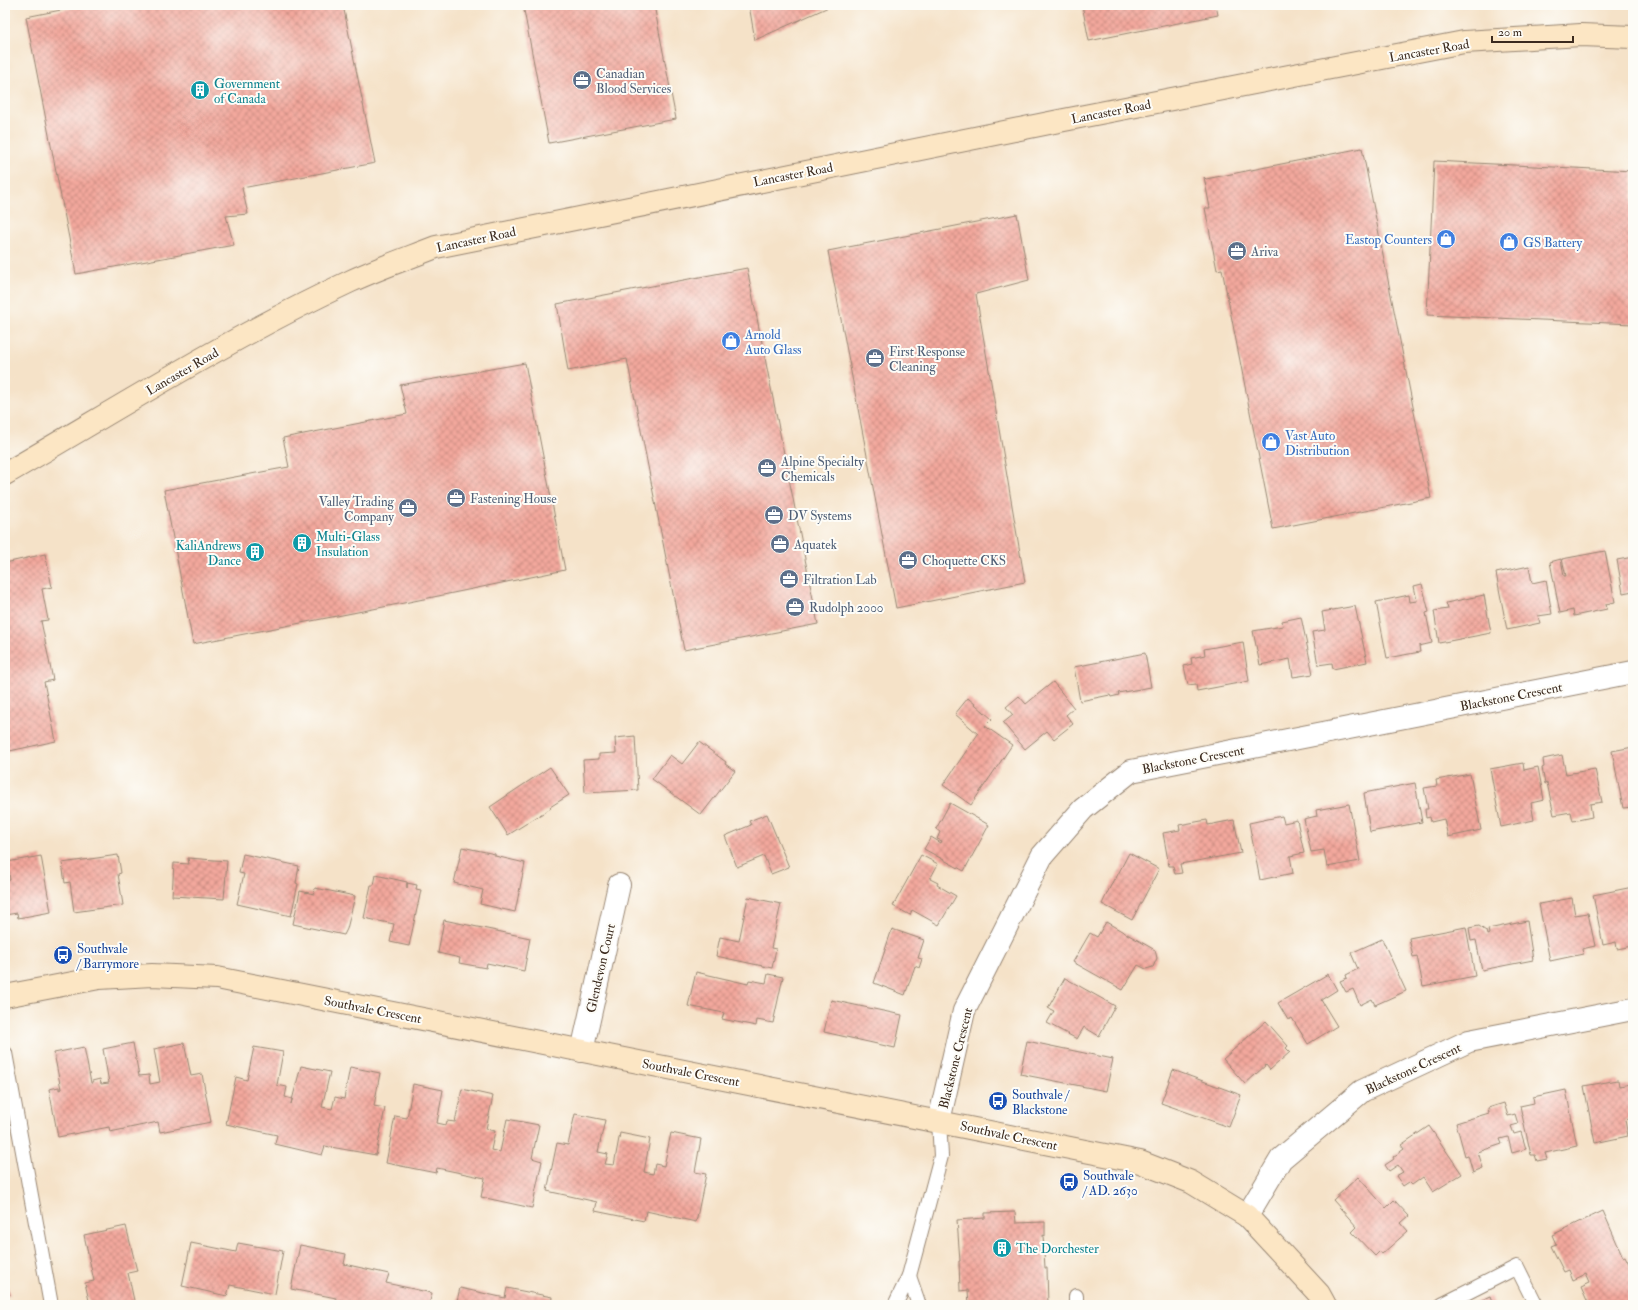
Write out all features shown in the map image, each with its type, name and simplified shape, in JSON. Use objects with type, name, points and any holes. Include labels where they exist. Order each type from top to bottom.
[{"type":"street","name":"Lancaster Road","points":[[5,474],[246,334],[352,280],[436,246],[1052,122],[1464,42],[1581,35],[1633,37]]},
{"type":"street","name":"Blackstone Crescent","points":[[939,1121],[964,1011],[1042,856],[1083,809],[1131,771],[1633,672]]},
{"type":"street","name":"Glendevon Court","points":[[582,1051],[619,885]]},
{"type":"street","name":"Southvale Crescent","points":[[5,996],[99,978],[152,975],[217,978],[1140,1162],[1191,1182],[1247,1216],[1319,1294],[1325,1305]]},
{"type":"street","name":"Blackstone Crescent","points":[[1247,1216],[1281,1159],[1362,1091],[1469,1041],[1633,1009]]},
{"type":"lane","points":[[5,1053],[51,1305]]},
{"type":"lane","points":[[895,1305],[909,1276],[941,1156],[939,1121]]},
{"type":"lane","points":[[1442,1305],[1517,1267],[1536,1305]]},
{"type":"lane","points":[[909,1276],[919,1305]]},
{"type":"building","name":"Government of Canada","points":[[86,5],[343,5],[375,163],[242,188],[248,214],[226,216],[234,245],[76,274],[26,17]]},
{"type":"building","points":[[523,5],[654,5],[676,119],[549,143]]},
{"type":"building","points":[[749,5],[833,5],[755,40]]},
{"type":"building","points":[[1082,5],[1216,5],[1218,15],[1089,41]]},
{"type":"building","points":[[1362,148],[1431,498],[1273,529],[1222,269],[1217,270],[1205,208],[1210,208],[1204,177],[1206,179]]},
{"type":"building","points":[[1434,161],[1633,171],[1633,324],[1427,315]]},
{"type":"building","points":[[1017,214],[1029,280],[976,294],[1025,582],[896,608],[828,251]]},
{"type":"building","points":[[747,268],[818,624],[684,650],[627,359],[568,371],[557,304]]},
{"type":"building","points":[[525,363],[565,570],[193,644],[164,490],[289,467],[283,438],[407,414],[400,385]]},
{"type":"building","points":[[1605,551],[1615,602],[1606,604],[1607,609],[1574,616],[1573,610],[1560,613],[1550,562],[1561,559],[1564,576],[1566,576],[1562,559]]},
{"type":"building","points":[[45,554],[52,587],[42,589],[48,620],[41,621],[53,680],[44,682],[56,741],[5,752],[5,563]]},
{"type":"building","points":[[1633,557],[1633,591],[1623,593],[1617,560]]},
{"type":"building","points":[[1529,566],[1532,583],[1546,580],[1552,614],[1538,616],[1540,623],[1507,630],[1496,573]]},
{"type":"building","points":[[1422,584],[1429,612],[1426,613],[1432,643],[1419,646],[1420,652],[1387,658],[1376,602],[1409,595],[1410,602],[1417,601],[1414,586]]},
{"type":"building","points":[[1484,595],[1491,633],[1439,643],[1434,611],[1448,609],[1446,603]]},
{"type":"building","points":[[1355,606],[1367,662],[1333,669],[1332,663],[1318,665],[1312,632],[1325,630],[1322,612]]},
{"type":"building","points":[[1301,617],[1313,674],[1293,677],[1290,659],[1260,665],[1253,631],[1283,626],[1282,621]]},
{"type":"building","points":[[1243,642],[1249,681],[1197,691],[1196,684],[1188,685],[1184,666],[1192,664],[1191,658],[1205,655],[1204,649]]},
{"type":"building","points":[[1145,653],[1151,687],[1118,693],[1119,695],[1111,697],[1110,695],[1080,701],[1074,667]]},
{"type":"building","points":[[1053,682],[1074,708],[1066,715],[1073,724],[1054,739],[1047,731],[1025,749],[1003,723],[1013,715],[1006,707],[1019,696],[1026,704]]},
{"type":"building","points":[[968,698],[992,719],[985,726],[1012,745],[971,805],[943,785],[978,734],[955,714]]},
{"type":"building","points":[[635,736],[638,790],[585,793],[583,760],[599,759],[599,754],[616,753],[615,738]]},
{"type":"building","points":[[699,742],[726,762],[725,764],[735,771],[701,815],[652,779],[670,755],[682,764]]},
{"type":"building","points":[[1633,747],[1633,807],[1623,808],[1612,751]]},
{"type":"building","points":[[1562,755],[1566,774],[1595,769],[1602,802],[1590,804],[1592,817],[1573,821],[1571,812],[1554,815],[1547,783],[1545,784],[1542,768],[1544,767],[1543,759]]},
{"type":"building","points":[[1523,763],[1524,770],[1538,767],[1544,800],[1531,803],[1534,820],[1501,827],[1490,769]]},
{"type":"building","points":[[550,767],[569,795],[508,835],[490,807]]},
{"type":"building","points":[[1470,774],[1481,830],[1448,837],[1444,819],[1431,822],[1430,817],[1426,818],[1425,809],[1428,809],[1424,788],[1437,786],[1436,780]]},
{"type":"building","points":[[1415,783],[1422,822],[1370,832],[1364,793]]},
{"type":"building","points":[[950,803],[989,825],[964,871],[924,849],[931,837],[941,843],[942,841],[937,839],[940,832],[936,829]]},
{"type":"building","points":[[1349,804],[1360,861],[1327,867],[1324,850],[1311,852],[1304,819],[1317,816],[1316,810]]},
{"type":"building","points":[[767,814],[789,867],[771,874],[764,856],[737,867],[725,836],[751,825],[749,821]]},
{"type":"building","points":[[1282,816],[1284,823],[1297,820],[1304,853],[1290,856],[1293,873],[1260,880],[1249,823]]},
{"type":"building","points":[[1207,820],[1208,825],[1234,820],[1241,853],[1180,864],[1182,873],[1175,874],[1173,866],[1169,866],[1163,833],[1180,830],[1179,825]]},
{"type":"building","points":[[462,847],[495,854],[495,856],[525,863],[515,912],[480,904],[483,890],[454,883]]},
{"type":"building","points":[[1129,853],[1159,869],[1132,920],[1102,904]]},
{"type":"building","points":[[243,854],[299,866],[296,883],[298,884],[291,916],[237,904],[244,874],[239,873]]},
{"type":"building","points":[[118,855],[121,873],[118,874],[123,905],[74,912],[70,882],[65,883],[62,863]]},
{"type":"building","points":[[921,855],[938,864],[930,879],[956,896],[939,925],[912,910],[910,915],[893,906]]},
{"type":"building","points":[[41,856],[51,912],[18,918],[17,913],[5,915],[5,881],[10,880],[7,862]]},
{"type":"building","points":[[188,858],[227,861],[224,899],[172,896],[174,863],[189,864]]},
{"type":"building","points":[[376,875],[417,885],[416,889],[421,890],[409,946],[390,942],[394,924],[364,918],[371,885],[374,885]]},
{"type":"building","points":[[1633,887],[1633,946],[1617,949],[1616,942],[1603,945],[1593,895]]},
{"type":"building","points":[[315,888],[355,896],[347,929],[344,935],[293,924],[300,891],[314,894]]},
{"type":"building","points":[[748,897],[781,904],[771,948],[776,949],[772,968],[716,956],[720,937],[739,941]]},
{"type":"building","points":[[1572,898],[1575,915],[1588,913],[1595,946],[1582,949],[1583,954],[1550,961],[1539,904]]},
{"type":"building","points":[[444,920],[530,938],[524,971],[487,963],[486,968],[459,963],[460,958],[438,953]]},
{"type":"building","points":[[1527,921],[1533,960],[1482,970],[1476,940],[1471,941],[1469,928],[1479,926],[1486,931],[1487,935],[1489,934],[1488,929]]},
{"type":"building","points":[[1106,922],[1155,950],[1157,958],[1153,967],[1146,969],[1138,965],[1123,990],[1073,962],[1090,933],[1097,937]]},
{"type":"building","points":[[1466,927],[1475,976],[1423,986],[1417,956],[1413,957],[1409,938]]},
{"type":"building","points":[[892,929],[924,940],[918,958],[922,959],[919,968],[915,966],[905,995],[874,983]]},
{"type":"building","points":[[1382,939],[1406,991],[1375,1005],[1372,999],[1360,1005],[1353,989],[1346,992],[1340,981],[1347,978],[1346,975],[1358,969],[1351,953]]},
{"type":"building","points":[[696,972],[748,984],[749,980],[766,983],[768,974],[783,977],[773,1023],[757,1020],[756,1026],[722,1019],[724,1013],[688,1006]]},
{"type":"building","points":[[1328,974],[1337,990],[1321,1000],[1337,1026],[1308,1044],[1292,1018],[1288,1020],[1278,1003]]},
{"type":"building","points":[[1065,978],[1115,1006],[1099,1036],[1084,1027],[1077,1039],[1047,1023],[1054,1011],[1048,1008]]},
{"type":"building","points":[[831,1000],[902,1015],[895,1048],[824,1032]]},
{"type":"building","points":[[1266,1021],[1288,1046],[1286,1048],[1290,1052],[1270,1070],[1266,1065],[1245,1084],[1223,1059]]},
{"type":"building","points":[[1027,1041],[1113,1059],[1106,1091],[1020,1074]]},
{"type":"building","points":[[133,1043],[139,1076],[149,1075],[150,1084],[160,1082],[154,1049],[184,1043],[191,1076],[202,1074],[211,1122],[160,1132],[158,1122],[110,1132],[109,1127],[58,1137],[49,1089],[59,1087],[59,1090],[61,1089],[54,1053],[84,1047],[91,1083],[93,1083],[92,1081],[100,1079],[101,1084],[109,1083],[103,1049]]},
{"type":"building","points":[[254,1047],[283,1052],[277,1085],[287,1087],[285,1097],[292,1099],[291,1104],[301,1066],[330,1072],[322,1107],[332,1109],[335,1097],[344,1099],[350,1067],[380,1073],[374,1106],[385,1108],[376,1155],[325,1146],[322,1155],[275,1144],[277,1135],[226,1124],[236,1077],[247,1080]]},
{"type":"building","points":[[1173,1070],[1241,1095],[1229,1127],[1161,1103]]},
{"type":"building","points":[[1618,1080],[1619,1086],[1632,1084],[1633,1088],[1633,1118],[1625,1120],[1628,1136],[1595,1143],[1584,1086]]},
{"type":"building","points":[[413,1084],[443,1090],[437,1123],[446,1125],[447,1121],[455,1122],[462,1089],[493,1096],[486,1129],[495,1131],[491,1150],[500,1152],[507,1119],[539,1125],[532,1158],[542,1161],[532,1208],[481,1197],[485,1178],[437,1168],[436,1173],[386,1163],[395,1116],[407,1118]]},
{"type":"building","points":[[1566,1090],[1577,1146],[1545,1153],[1547,1159],[1537,1161],[1535,1155],[1531,1155],[1520,1106],[1534,1103],[1533,1097]]},
{"type":"building","points":[[1504,1103],[1508,1116],[1515,1114],[1518,1124],[1511,1126],[1514,1134],[1521,1132],[1526,1149],[1512,1153],[1508,1137],[1500,1139],[1502,1144],[1478,1152],[1483,1168],[1473,1172],[1468,1155],[1465,1156],[1456,1123],[1489,1113],[1488,1108]]},
{"type":"building","points":[[575,1114],[605,1120],[598,1152],[608,1154],[605,1164],[614,1165],[620,1133],[650,1139],[644,1172],[653,1174],[655,1164],[664,1166],[671,1133],[701,1139],[695,1172],[706,1174],[696,1222],[646,1211],[644,1221],[595,1211],[597,1202],[547,1191],[557,1143],[568,1145]]},
{"type":"building","points":[[1429,1126],[1462,1174],[1433,1192],[1423,1177],[1412,1185],[1409,1182],[1403,1186],[1396,1176],[1403,1172],[1398,1165],[1389,1171],[1385,1165],[1394,1159],[1393,1157],[1404,1149],[1401,1145]]},
{"type":"building","points":[[1358,1177],[1386,1208],[1394,1200],[1409,1216],[1401,1223],[1408,1231],[1382,1254],[1380,1251],[1375,1256],[1352,1232],[1357,1227],[1333,1200]]},
{"type":"building","points":[[1603,1211],[1623,1257],[1625,1256],[1633,1272],[1633,1305],[1589,1305],[1581,1287],[1590,1283],[1586,1274],[1573,1280],[1569,1270],[1564,1272],[1551,1246],[1556,1244],[1552,1235]]},
{"type":"building","name":"The Dorchester","points":[[1015,1212],[1016,1223],[1045,1222],[1045,1236],[1043,1235],[1045,1268],[1047,1268],[1048,1305],[969,1305],[968,1290],[960,1291],[960,1261],[957,1220],[985,1218],[985,1213]]},
{"type":"building","points":[[126,1226],[137,1271],[128,1273],[135,1305],[90,1305],[85,1283],[94,1281],[84,1235]]},
{"type":"building","points":[[191,1243],[236,1252],[238,1243],[283,1251],[275,1294],[230,1285],[227,1296],[182,1286]]},
{"type":"building","points":[[300,1245],[346,1254],[344,1264],[389,1274],[386,1283],[432,1293],[429,1305],[335,1305],[336,1298],[291,1289]]},
{"type":"building","points":[[5,1278],[10,1295],[5,1296]]},
{"type":"building","points":[[460,1288],[505,1298],[507,1288],[552,1297],[551,1305],[456,1305]]},
{"type":"building","points":[[1490,1297],[1493,1305],[1472,1305]]},
{"type":"building","points":[[579,1302],[589,1304],[589,1305],[578,1305]]},
{"type":"place","name":"Canadian Blood Services","points":[[582,80]]},
{"type":"place","name":"Government of Canada","points":[[200,90]]},
{"type":"place","name":"Eastop Counters","points":[[1446,239]]},
{"type":"place","name":"GS Battery","points":[[1509,242]]},
{"type":"place","name":"Ariva","points":[[1237,251]]},
{"type":"place","name":"Arnold Auto Glass","points":[[731,341]]},
{"type":"place","name":"First Response Cleaning","points":[[875,358]]},
{"type":"place","name":"Vast Auto Distribution","points":[[1271,442]]},
{"type":"place","name":"Alpine Specialty Chemicals","points":[[767,468]]},
{"type":"place","name":"Fastening House","points":[[456,498]]},
{"type":"place","name":"Valley Trading Company","points":[[408,508]]},
{"type":"place","name":"DV Systems","points":[[774,515]]},
{"type":"place","name":"Multi-Glass Insulation","points":[[302,543]]},
{"type":"place","name":"Aquatek","points":[[780,544]]},
{"type":"place","name":"KaliAndrews Dance","points":[[255,552]]},
{"type":"place","name":"Choquette CKS","points":[[908,560]]},
{"type":"place","name":"Filtration Lab","points":[[789,579]]},
{"type":"place","name":"Rudolph 2000","points":[[795,607]]},
{"type":"place","name":"Southvale / Barrymore","points":[[63,955]]},
{"type":"place","name":"Southvale / Blackstone","points":[[998,1101]]},
{"type":"place","name":"Southvale / AD. 2630","points":[[1069,1182]]},
{"type":"place","name":"The Dorchester","points":[[1002,1248]]}]
